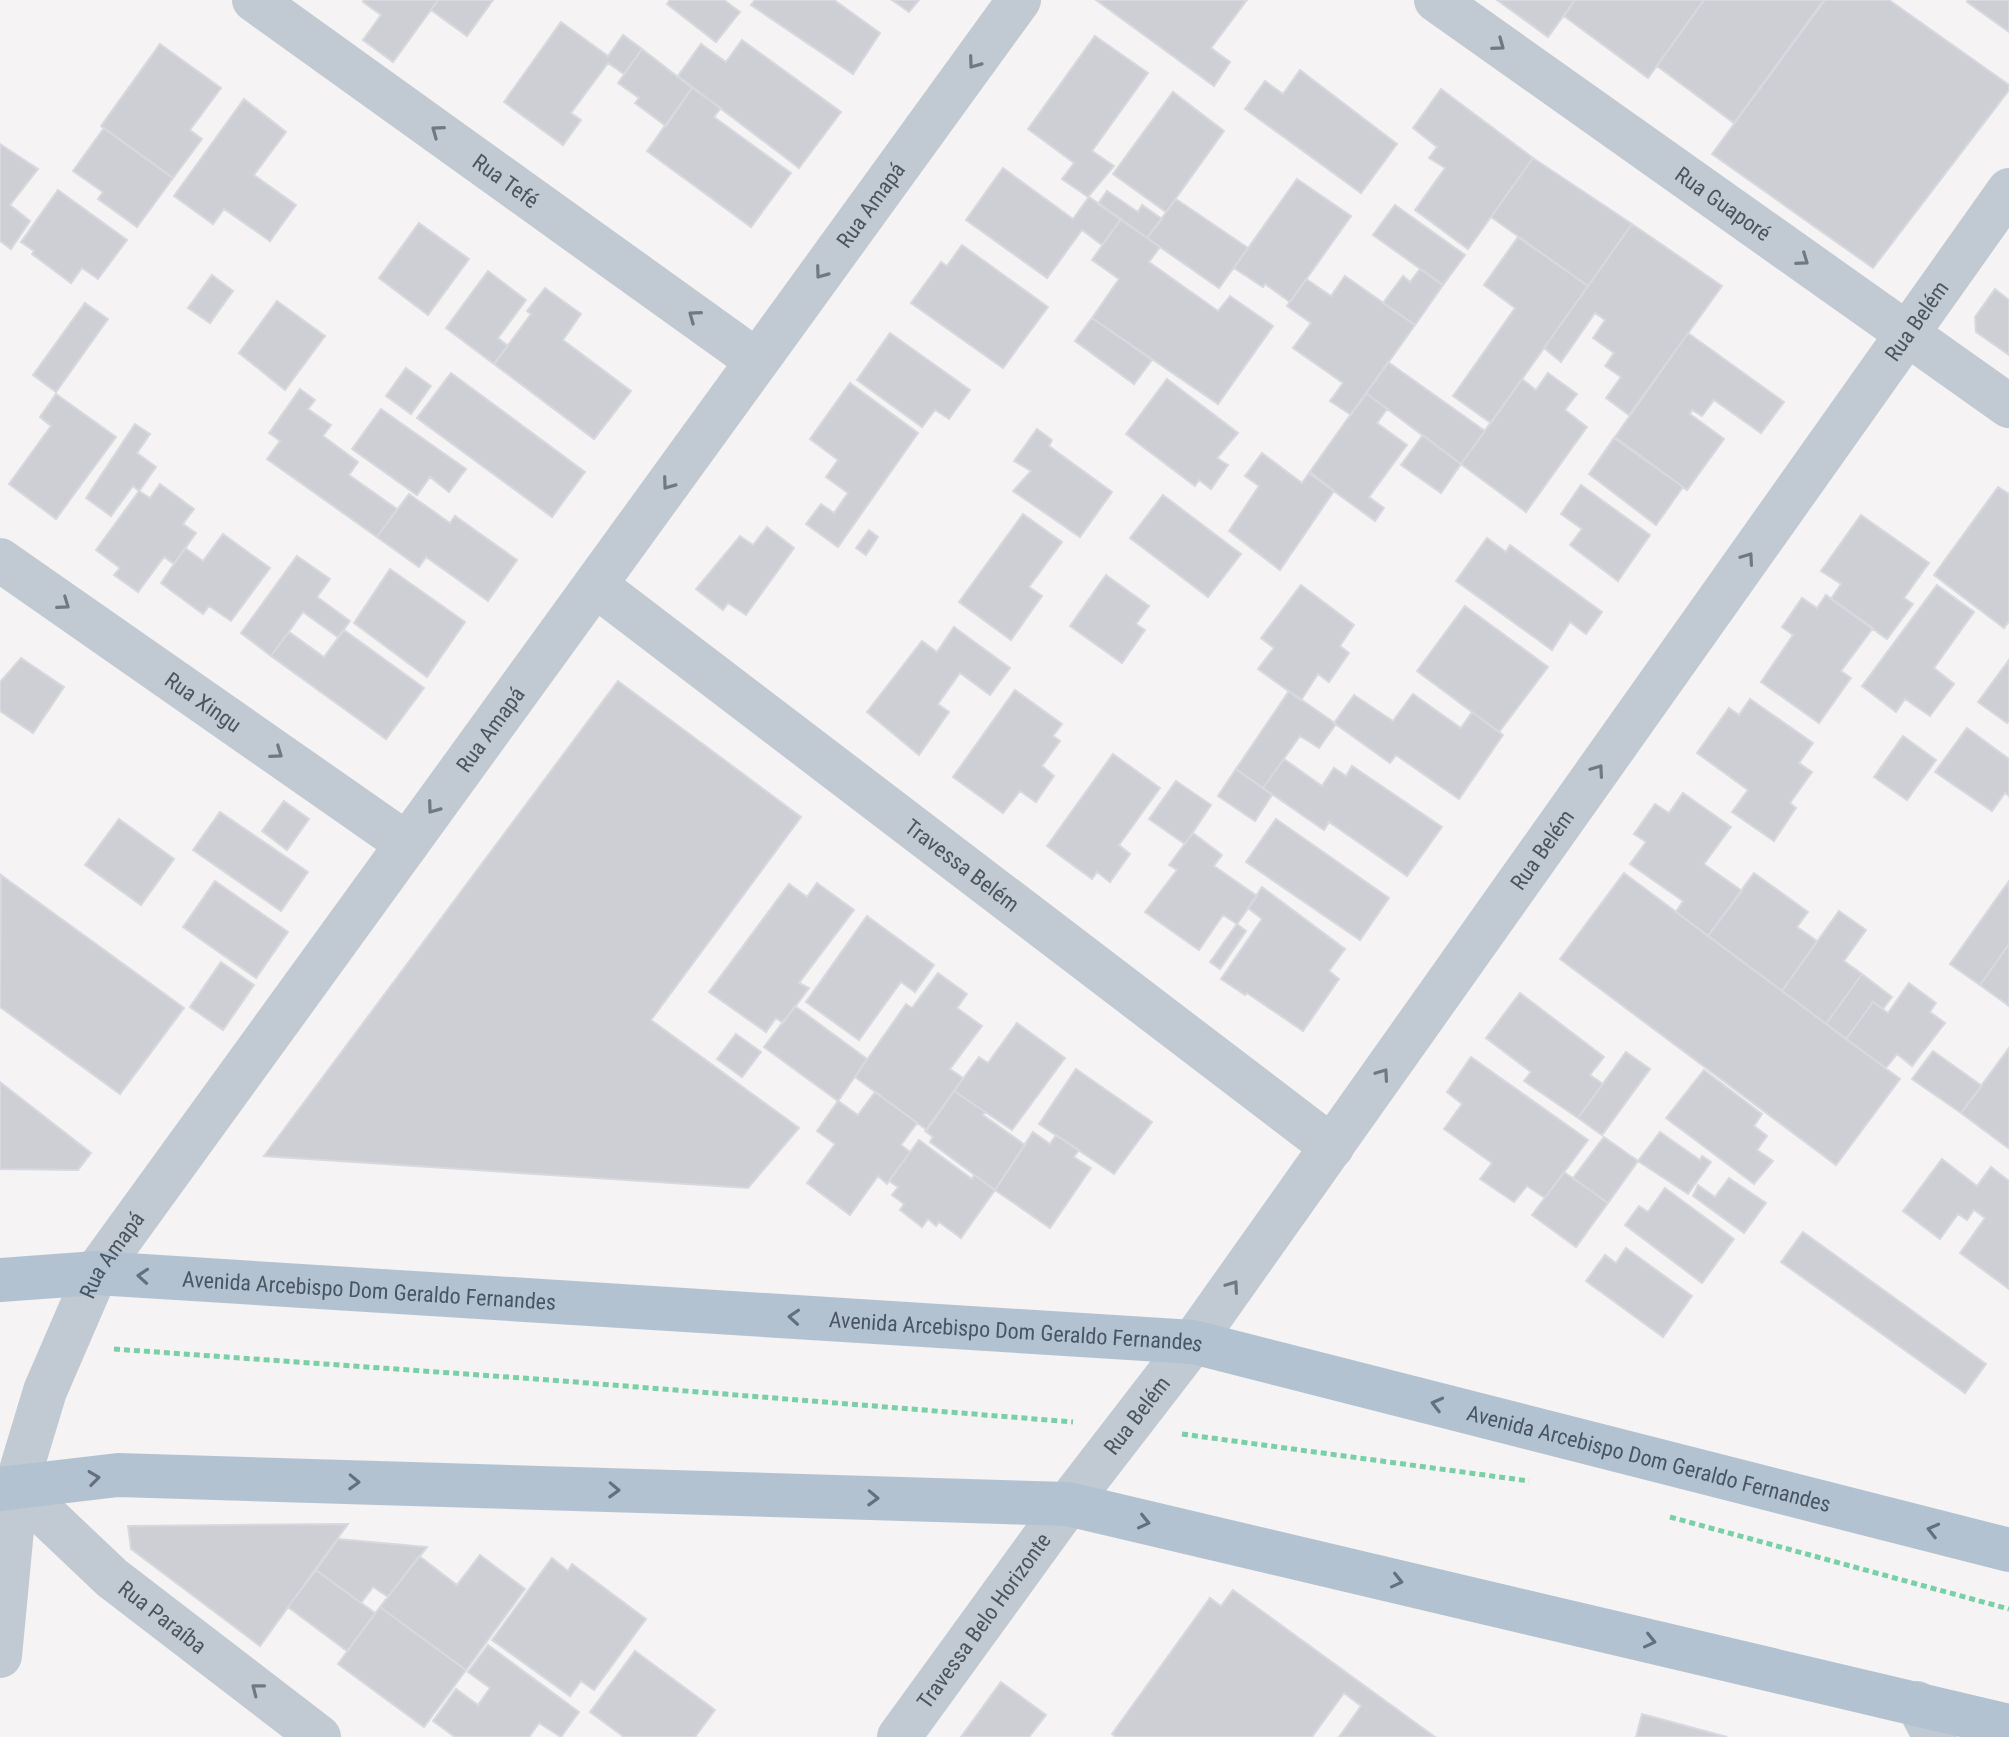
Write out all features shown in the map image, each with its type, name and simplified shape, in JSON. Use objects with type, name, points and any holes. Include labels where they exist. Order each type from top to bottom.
[{"type":"main road","name":"Avenida Arcebispo Dom Geraldo Fernandes","points":[[0,1280],[96,1273],[1193,1342],[2009,1550]]},
{"type":"main road","points":[[8,1488],[118,1475],[1068,1504],[1926,1720],[2009,1726]]},
{"type":"street","name":"Rua Tefé","points":[[254,0],[757,361]]},
{"type":"street","name":"Rua Amapá","points":[[0,1656],[8,1488],[45,1391],[96,1273],[1019,0]]},
{"type":"street","name":"Rua Guaporé","points":[[1436,0],[2009,406]]},
{"type":"street","name":"Rua Belém","points":[[1068,1504],[1193,1342],[2009,190]]},
{"type":"street","name":"Rua Xingu","points":[[0,560],[407,844]]},
{"type":"street","name":"Travessa Belém","points":[[595,585],[1332,1147]]},
{"type":"street","name":"Rua Paraíba","points":[[8,1488],[112,1578],[319,1737]]},
{"type":"street","name":"Travessa Belo Horizonte","points":[[899,1737],[1068,1504]]},
{"type":"path","points":[[65,1346],[550,1380],[1129,1426],[1543,1483]]},
{"type":"path","points":[[1663,1516],[2009,1609]]},
{"type":"building","points":[[364,0],[438,0],[393,62],[363,40],[381,15]]},
{"type":"building","points":[[438,0],[493,0],[467,36],[431,10]]},
{"type":"building","points":[[670,0],[724,0],[740,12],[716,42],[667,4]]},
{"type":"building","points":[[755,0],[834,0],[880,33],[853,74],[751,5]]},
{"type":"building","points":[[892,0],[919,0],[909,12]]},
{"type":"building","points":[[1096,0],[1247,0],[1211,48],[1230,62],[1214,86]]},
{"type":"building","points":[[1497,0],[1575,0],[1548,37]]},
{"type":"building","points":[[1575,0],[1704,0],[1648,78],[1564,16]]},
{"type":"building","points":[[1704,0],[1824,0],[1734,123],[1657,66]]},
{"type":"building","points":[[1825,0],[1889,0],[2009,85],[2009,90],[1873,268],[1712,154]]},
{"type":"building","points":[[2009,0],[2009,32],[1967,2]]},
{"type":"building","points":[[561,22],[608,56],[623,35],[642,49],[624,74],[608,63],[571,113],[581,120],[563,145],[504,102]]},
{"type":"building","points":[[1095,36],[1148,73],[1092,151],[1114,166],[1088,197],[1062,179],[1074,163],[1028,129]]},
{"type":"building","points":[[742,40],[841,112],[799,168],[678,76],[701,44],[726,62]]},
{"type":"building","points":[[160,44],[221,88],[190,130],[202,139],[173,178],[101,126]]},
{"type":"building","points":[[642,49],[692,88],[666,126],[635,103],[639,98],[618,83]]},
{"type":"building","points":[[1300,70],[1397,144],[1361,193],[1245,109],[1265,81],[1283,94]]},
{"type":"building","points":[[692,88],[721,108],[714,117],[791,173],[751,227],[647,151]]},
{"type":"building","points":[[1441,89],[1533,158],[1468,249],[1415,210],[1445,168],[1429,158],[1437,147],[1413,128]]},
{"type":"building","points":[[1173,92],[1224,131],[1166,212],[1113,174]]},
{"type":"building","points":[[244,99],[286,132],[254,175],[296,205],[270,241],[224,209],[213,224],[174,196]]},
{"type":"building","points":[[104,128],[173,178],[137,227],[98,199],[103,192],[73,171]]},
{"type":"building","points":[[0,144],[38,169],[10,205],[30,221],[11,249],[0,241]]},
{"type":"building","points":[[1533,158],[1632,224],[1588,286],[1491,217]]},
{"type":"building","points":[[1003,168],[1073,219],[1089,197],[1121,219],[1102,245],[1082,230],[1047,278],[966,220]]},
{"type":"building","points":[[1297,179],[1351,216],[1290,302],[1265,284],[1263,287],[1234,268]]},
{"type":"building","points":[[58,190],[127,240],[98,279],[82,268],[71,283],[21,242]]},
{"type":"building","points":[[1107,191],[1138,212],[1142,205],[1162,219],[1147,238],[1098,204]]},
{"type":"building","points":[[1176,199],[1248,248],[1219,288],[1147,238]]},
{"type":"building","points":[[1395,205],[1465,255],[1443,285],[1373,235]]},
{"type":"building","points":[[1121,219],[1160,247],[1149,262],[1218,311],[1230,296],[1273,326],[1218,404],[1092,318],[1119,279],[1092,260]]},
{"type":"building","points":[[419,223],[469,259],[428,315],[379,278]]},
{"type":"building","points":[[1632,224],[1722,286],[1629,415],[1606,398],[1621,377],[1605,366],[1614,353],[1593,338],[1605,320],[1595,313],[1561,362],[1544,348]]},
{"type":"building","points":[[1518,237],[1588,286],[1491,423],[1453,396],[1515,308],[1484,285]]},
{"type":"building","points":[[962,245],[1048,307],[1003,368],[911,303],[941,262],[947,266]]},
{"type":"building","points":[[1420,269],[1443,285],[1415,325],[1383,303],[1403,276],[1410,282]]},
{"type":"building","points":[[488,271],[526,300],[498,338],[508,346],[494,364],[446,328]]},
{"type":"building","points":[[212,275],[233,291],[210,323],[188,308]]},
{"type":"building","points":[[1345,276],[1415,325],[1351,415],[1330,401],[1343,383],[1293,348],[1311,323],[1287,306],[1306,279],[1331,296]]},
{"type":"building","points":[[545,288],[581,314],[563,340],[631,391],[594,439],[494,364],[531,314],[527,311]]},
{"type":"building","points":[[1995,289],[2009,300],[2009,355],[1976,332],[1975,317]]},
{"type":"building","points":[[277,301],[325,336],[285,390],[239,353]]},
{"type":"building","points":[[85,303],[108,319],[56,392],[33,375]]},
{"type":"building","points":[[1092,318],[1152,360],[1134,384],[1075,341]]},
{"type":"building","points":[[890,333],[970,390],[949,419],[935,410],[922,427],[857,380]]},
{"type":"building","points":[[1688,333],[1784,402],[1761,433],[1714,400],[1702,416],[1692,410],[1690,414],[1724,439],[1687,490],[1615,437]]},
{"type":"building","points":[[1388,362],[1485,431],[1461,464],[1366,393]]},
{"type":"building","points":[[406,368],[431,386],[411,414],[386,396]]},
{"type":"building","points":[[451,373],[585,472],[552,517],[417,418]]},
{"type":"building","points":[[1548,373],[1577,394],[1565,410],[1587,427],[1526,512],[1461,464],[1522,379],[1536,390]]},
{"type":"building","points":[[1167,379],[1238,433],[1217,458],[1228,465],[1211,489],[1199,480],[1195,486],[1126,434]]},
{"type":"building","points":[[850,383],[918,433],[838,547],[806,524],[821,504],[834,513],[848,493],[826,477],[838,460],[810,439]]},
{"type":"building","points":[[300,389],[315,400],[308,409],[331,425],[323,436],[358,462],[349,475],[397,509],[377,537],[267,459],[280,441],[269,433]]},
{"type":"building","points":[[1366,393],[1387,409],[1377,423],[1407,445],[1369,497],[1384,508],[1375,521],[1309,473]]},
{"type":"building","points":[[56,394],[116,437],[56,519],[9,484],[51,426],[40,417]]},
{"type":"building","points":[[381,409],[466,469],[449,492],[430,477],[417,495],[352,449]]},
{"type":"building","points":[[135,424],[150,434],[137,453],[156,467],[139,491],[133,486],[111,516],[86,498]]},
{"type":"building","points":[[1037,429],[1052,440],[1049,446],[1112,492],[1080,537],[1013,491],[1031,471],[1014,461]]},
{"type":"building","points":[[1423,435],[1461,464],[1441,493],[1401,465]]},
{"type":"building","points":[[1614,438],[1683,487],[1656,525],[1589,474]]},
{"type":"building","points":[[1262,453],[1302,483],[1310,472],[1334,491],[1280,570],[1229,531],[1259,486],[1245,476]]},
{"type":"building","points":[[160,484],[194,509],[183,524],[196,533],[174,564],[164,557],[138,592],[114,575],[120,568],[96,550],[139,491],[150,498]]},
{"type":"building","points":[[1581,485],[1650,535],[1618,581],[1570,545],[1582,529],[1561,514]]},
{"type":"building","points":[[1998,487],[2009,494],[2009,621],[2004,628],[1934,575]]},
{"type":"building","points":[[409,494],[450,523],[455,516],[517,560],[488,601],[426,557],[419,567],[377,537]]},
{"type":"building","points":[[1163,495],[1241,554],[1208,597],[1130,538]]},
{"type":"building","points":[[1023,514],[1062,542],[1029,587],[1042,596],[1011,640],[959,602]]},
{"type":"building","points":[[1861,515],[1929,563],[1904,598],[1913,604],[1887,639],[1831,599],[1841,584],[1821,571]]},
{"type":"building","points":[[767,527],[794,548],[746,615],[728,603],[723,610],[696,589],[740,536],[753,545]]},
{"type":"building","points":[[869,530],[878,537],[866,555],[856,548]]},
{"type":"building","points":[[223,534],[270,568],[231,621],[209,606],[203,614],[161,583],[185,548],[203,561]]},
{"type":"building","points":[[1487,538],[1506,552],[1510,545],[1602,612],[1586,634],[1570,622],[1552,650],[1456,581]]},
{"type":"building","points":[[297,556],[330,579],[317,597],[350,621],[338,637],[303,612],[271,656],[241,633]]},
{"type":"building","points":[[390,569],[465,622],[427,677],[354,623]]},
{"type":"building","points":[[1106,575],[1149,606],[1136,624],[1145,630],[1122,663],[1070,626]]},
{"type":"building","points":[[1301,585],[1354,625],[1340,646],[1349,653],[1329,682],[1318,674],[1301,700],[1258,669],[1274,648],[1261,638]]},
{"type":"building","points":[[1937,585],[1974,612],[1934,668],[1954,684],[1930,716],[1905,699],[1896,712],[1862,686]]},
{"type":"building","points":[[1826,595],[1873,628],[1841,671],[1851,678],[1819,723],[1761,682],[1793,635],[1782,627],[1802,598],[1817,608]]},
{"type":"building","points":[[1465,606],[1548,667],[1499,732],[1417,671]]},
{"type":"building","points":[[954,627],[1010,668],[990,695],[960,673],[938,704],[949,712],[919,755],[867,712],[922,641],[937,652]]},
{"type":"building","points":[[344,630],[424,688],[386,739],[271,656],[289,632],[324,657]]},
{"type":"building","points":[[21,658],[64,687],[33,733],[0,711],[0,682]]},
{"type":"building","points":[[2009,660],[2009,721],[2007,723],[1978,702]]},
{"type":"building","points":[[618,681],[801,817],[651,1020],[799,1128],[748,1188],[264,1156]]},
{"type":"building","points":[[1015,690],[1062,724],[1053,736],[1060,741],[1042,766],[1054,776],[1036,802],[1020,791],[1003,813],[953,777]]},
{"type":"building","points":[[1289,691],[1336,724],[1319,748],[1300,736],[1263,788],[1236,769]]},
{"type":"building","points":[[1413,694],[1461,728],[1472,712],[1503,735],[1459,799],[1396,755],[1390,763],[1334,723],[1354,695],[1393,721]]},
{"type":"building","points":[[1750,699],[1813,743],[1799,763],[1812,772],[1790,803],[1796,808],[1774,841],[1732,812],[1748,790],[1697,753],[1729,708],[1739,715]]},
{"type":"building","points":[[1967,728],[2009,759],[2009,796],[2005,793],[1992,811],[1935,772]]},
{"type":"building","points":[[1903,736],[1936,760],[1907,800],[1874,777]]},
{"type":"building","points":[[1113,754],[1160,788],[1119,845],[1130,854],[1110,882],[1097,872],[1092,879],[1047,846]]},
{"type":"building","points":[[1284,759],[1322,786],[1334,768],[1346,776],[1352,766],[1442,827],[1407,876],[1329,822],[1324,830],[1263,788]]},
{"type":"building","points":[[1236,769],[1272,795],[1255,821],[1218,796]]},
{"type":"building","points":[[1176,781],[1211,805],[1185,844],[1149,819]]},
{"type":"building","points":[[1683,793],[1731,827],[1704,864],[1742,891],[1708,936],[1676,912],[1683,901],[1630,864],[1646,842],[1634,834],[1655,804],[1669,813]]},
{"type":"building","points":[[284,801],[309,819],[287,850],[262,831]]},
{"type":"building","points":[[220,812],[308,872],[281,911],[193,850]]},
{"type":"building","points":[[119,819],[174,859],[141,905],[85,865]]},
{"type":"building","points":[[1276,819],[1389,898],[1360,940],[1246,862]]},
{"type":"building","points":[[1193,833],[1222,855],[1214,866],[1257,896],[1237,924],[1223,915],[1199,950],[1145,912],[1177,870],[1169,865]]},
{"type":"building","points":[[1624,873],[1900,1079],[1836,1165],[1560,959]]},
{"type":"building","points":[[1754,873],[1808,912],[1797,927],[1817,941],[1782,991],[1708,936]]},
{"type":"building","points":[[1,875],[184,1008],[120,1094],[0,1007]]},
{"type":"building","points":[[215,881],[288,932],[256,978],[183,927]]},
{"type":"building","points":[[2009,881],[2009,944],[1980,985],[1950,964]]},
{"type":"building","points":[[817,883],[854,910],[799,983],[809,988],[783,1023],[776,1018],[766,1032],[709,992],[789,884],[807,897]]},
{"type":"building","points":[[1262,887],[1345,949],[1329,971],[1339,979],[1303,1031],[1221,979],[1262,919],[1248,908]]},
{"type":"building","points":[[1839,911],[1866,930],[1844,961],[1862,974],[1826,1024],[1782,991]]},
{"type":"building","points":[[867,916],[934,965],[915,992],[901,982],[859,1040],[806,1002]]},
{"type":"building","points":[[1237,924],[1246,931],[1220,969],[1210,962]]},
{"type":"building","points":[[2009,944],[2009,1006],[1980,985]]},
{"type":"building","points":[[221,962],[254,985],[223,1030],[190,1007]]},
{"type":"building","points":[[938,973],[967,994],[957,1008],[982,1026],[950,1069],[963,1078],[927,1130],[855,1077],[906,1004],[912,1008]]},
{"type":"building","points":[[1862,974],[1892,997],[1883,1009],[1873,1002],[1846,1039],[1826,1024]]},
{"type":"building","points":[[1909,983],[1936,1003],[1930,1012],[1945,1023],[1912,1066],[1897,1054],[1886,1068],[1846,1039],[1873,1002],[1888,1013]]},
{"type":"building","points":[[1520,993],[1604,1057],[1590,1075],[1603,1084],[1578,1118],[1524,1081],[1531,1072],[1486,1038]]},
{"type":"building","points":[[795,1006],[867,1059],[838,1101],[764,1047]]},
{"type":"building","points":[[1017,1023],[1065,1058],[1012,1130],[954,1091],[979,1057],[988,1063]]},
{"type":"building","points":[[736,1034],[761,1052],[742,1077],[717,1059]]},
{"type":"building","points":[[2009,1048],[2009,1147],[2008,1148],[1961,1113]]},
{"type":"building","points":[[1933,1051],[1982,1086],[1961,1113],[1912,1079]]},
{"type":"building","points":[[1626,1052],[1650,1069],[1602,1135],[1578,1118]]},
{"type":"building","points":[[1471,1057],[1588,1140],[1545,1198],[1527,1186],[1514,1202],[1480,1179],[1492,1163],[1444,1129],[1462,1104],[1447,1092]]},
{"type":"building","points":[[1076,1069],[1152,1122],[1114,1174],[1039,1124]]},
{"type":"building","points":[[1704,1070],[1762,1114],[1754,1126],[1767,1136],[1757,1150],[1773,1161],[1754,1184],[1666,1118]]},
{"type":"building","points":[[0,1082],[91,1153],[78,1170],[0,1169]]},
{"type":"building","points":[[954,1091],[1025,1145],[995,1190],[930,1142],[933,1137],[925,1131]]},
{"type":"building","points":[[875,1092],[917,1123],[901,1145],[910,1152],[887,1184],[878,1176],[850,1215],[807,1183],[835,1144],[817,1131],[838,1101],[858,1115]]},
{"type":"building","points":[[1033,1132],[1050,1144],[1056,1135],[1079,1150],[1074,1157],[1091,1168],[1050,1228],[995,1190]]},
{"type":"building","points":[[1660,1132],[1700,1160],[1702,1156],[1711,1162],[1688,1194],[1638,1161]]},
{"type":"building","points":[[1604,1137],[1638,1161],[1608,1203],[1573,1178]]},
{"type":"building","points":[[919,1140],[972,1179],[974,1175],[995,1190],[961,1238],[939,1222],[936,1226],[928,1219],[922,1227],[900,1210],[904,1204],[892,1195],[898,1187],[889,1181]]},
{"type":"building","points":[[1942,1159],[1977,1186],[1991,1167],[2009,1181],[2009,1289],[1960,1253],[1985,1218],[1974,1210],[1967,1220],[1958,1214],[1940,1239],[1903,1211]]},
{"type":"building","points":[[1564,1172],[1608,1203],[1576,1247],[1532,1215]]},
{"type":"building","points":[[1729,1178],[1766,1203],[1744,1233],[1693,1196],[1698,1185],[1715,1197]]},
{"type":"building","points":[[1665,1188],[1734,1239],[1702,1283],[1625,1225],[1639,1206],[1648,1212]]},
{"type":"building","points":[[1803,1232],[1986,1364],[1965,1393],[1781,1262]]},
{"type":"building","points":[[1626,1248],[1692,1296],[1663,1337],[1586,1281],[1605,1255],[1616,1263]]},
{"type":"building","points":[[348,1524],[260,1646],[131,1549],[128,1526]]},
{"type":"building","points":[[338,1539],[427,1547],[388,1597],[373,1587],[361,1603],[316,1570]]},
{"type":"building","points":[[480,1555],[525,1589],[466,1670],[380,1607],[419,1556],[457,1585]]},
{"type":"building","points":[[552,1558],[568,1571],[572,1564],[646,1619],[594,1690],[581,1681],[570,1696],[492,1640]]},
{"type":"building","points":[[316,1570],[375,1613],[347,1651],[288,1607]]},
{"type":"building","points":[[1233,1590],[1435,1737],[1339,1737],[1361,1706],[1344,1693],[1312,1737],[1116,1737],[1112,1734],[1210,1598],[1221,1606]]},
{"type":"building","points":[[380,1607],[466,1670],[424,1727],[338,1664]]},
{"type":"building","points":[[488,1645],[579,1712],[561,1737],[539,1723],[529,1737],[455,1737],[433,1721],[456,1689],[478,1705],[490,1688],[468,1672]]},
{"type":"building","points":[[635,1651],[715,1710],[695,1737],[624,1737],[590,1712]]},
{"type":"building","points":[[1001,1682],[1046,1715],[1029,1737],[961,1737]]},
{"type":"building","points":[[1642,1714],[1727,1737],[1636,1737]]}]
